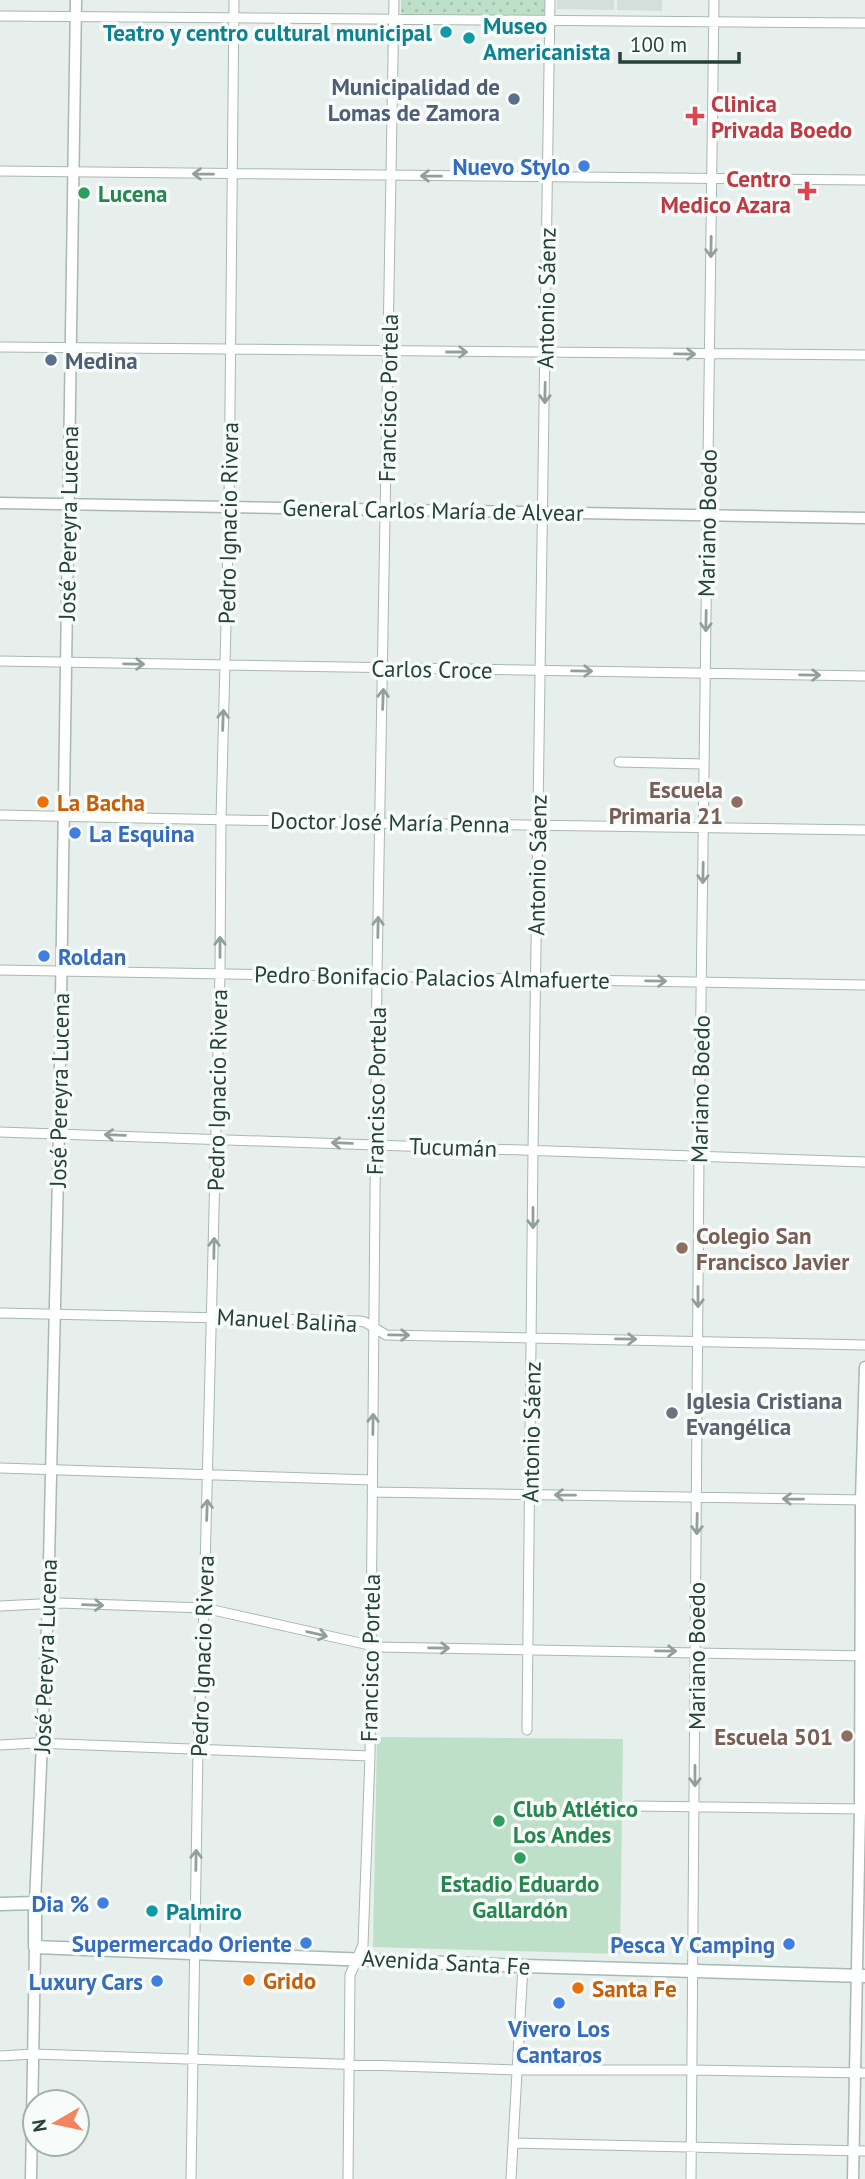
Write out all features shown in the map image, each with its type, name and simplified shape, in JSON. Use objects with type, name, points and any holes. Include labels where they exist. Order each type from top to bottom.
[{"type":"main road","points":[[0,1904],[35,1902]]},
{"type":"main road","name":"José Pereyra Lucena","points":[[35,1902],[35,1947]]},
{"type":"main road","name":"Avenida Santa Fe","points":[[35,1947],[861,1976]]},
{"type":"street","name":"José Pereyra Lucena","points":[[35,1902],[48,1604],[59,1133],[76,0]]},
{"type":"street","name":"Pedro Ignacio Rivera","points":[[191,2179],[198,1749],[208,1476],[220,973],[220,819],[229,506],[234,0]]},
{"type":"street","name":"Francisco Portela","points":[[348,2179],[350,1975],[363,1945],[370,1756],[377,975],[394,0]]},
{"type":"street","name":"Antonio Sáenz","points":[[527,1730],[550,0]]},
{"type":"street","name":"Mariano Boedo","points":[[691,2179],[699,1155],[714,0]]},
{"type":"street","points":[[0,16],[865,23]]},
{"type":"street","points":[[0,171],[865,180]]},
{"type":"street","points":[[0,347],[865,355]]},
{"type":"street","name":"General Carlos María de Alvear","points":[[0,503],[865,518]]},
{"type":"street","name":"Carlos Croce","points":[[0,661],[865,676]]},
{"type":"street","points":[[619,762],[704,764]]},
{"type":"street","name":"Doctor José María Penna","points":[[0,815],[865,830]]},
{"type":"street","name":"Pedro Bonifacio Palacios Almafuerte","points":[[0,970],[865,985]]},
{"type":"street","name":"Tucumán","points":[[0,1132],[865,1162]]},
{"type":"street","name":"Manuel Baliña","points":[[0,1313],[359,1321],[386,1335],[865,1345]]},
{"type":"street","points":[[853,2179],[859,2151],[865,1367]]},
{"type":"street","points":[[0,1468],[372,1480]]},
{"type":"street","points":[[372,1492],[863,1500]]},
{"type":"street","points":[[0,1606],[48,1604],[204,1608],[371,1646],[862,1656]]},
{"type":"street","points":[[0,1745],[42,1744],[370,1756]]},
{"type":"street","points":[[635,1806],[862,1809]]},
{"type":"street","name":"José Pereyra Lucena","points":[[31,2179],[35,1947]]},
{"type":"street","points":[[511,2179],[523,1966]]},
{"type":"street","points":[[0,2056],[33,2054],[518,2070],[860,2073]]},
{"type":"street","points":[[513,2143],[859,2151]]},
{"type":"shaded area","points":[[557,0],[614,0],[614,10],[557,9]]},
{"type":"shaded area","points":[[617,0],[662,0],[662,11],[617,10]]},
{"type":"green space","points":[[401,0],[545,0],[545,16],[401,14]]},
{"type":"green space","name":"Club Atlético Los Andes","points":[[377,1737],[623,1739],[620,1954],[373,1947]]},
{"type":"place","name":"Teatro y centro cultural municipal","points":[[446,32]]},
{"type":"place","name":"Museo Americanista","points":[[469,38]]},
{"type":"place","name":"Municipalidad de Lomas de Zamora","points":[[514,99]]},
{"type":"place","name":"Clinica Privada Boedo","points":[[695,116]]},
{"type":"place","name":"Nuevo Stylo","points":[[584,166]]},
{"type":"place","name":"Centro Medico Azara","points":[[807,191]]},
{"type":"place","name":"Lucena","points":[[84,193]]},
{"type":"place","name":"Medina","points":[[51,360]]},
{"type":"place","name":"La Bacha","points":[[43,802]]},
{"type":"place","name":"Escuela Primaria 21","points":[[737,802]]},
{"type":"place","name":"La Esquina","points":[[75,833]]},
{"type":"place","name":"Roldan","points":[[44,956]]},
{"type":"place","name":"Colegio San Francisco Javier","points":[[682,1248]]},
{"type":"place","name":"Iglesia Cristiana Evangélica","points":[[672,1413]]},
{"type":"place","name":"Escuela 501","points":[[847,1736]]},
{"type":"place","name":"Club Atlético Los Andes","points":[[499,1821]]},
{"type":"place","name":"Estadio Eduardo Gallardón","points":[[520,1858]]},
{"type":"place","name":"Dia %","points":[[103,1903]]},
{"type":"place","name":"Palmiro","points":[[152,1911]]},
{"type":"place","name":"Supermercado Oriente","points":[[306,1943]]},
{"type":"place","name":"Pesca Y Camping","points":[[789,1944]]},
{"type":"place","name":"Grido","points":[[249,1980]]},
{"type":"place","name":"Luxury Cars","points":[[157,1981]]},
{"type":"place","name":"Santa Fe","points":[[578,1988]]},
{"type":"place","name":"Vivero Los Cantaros","points":[[559,2003]]}]
